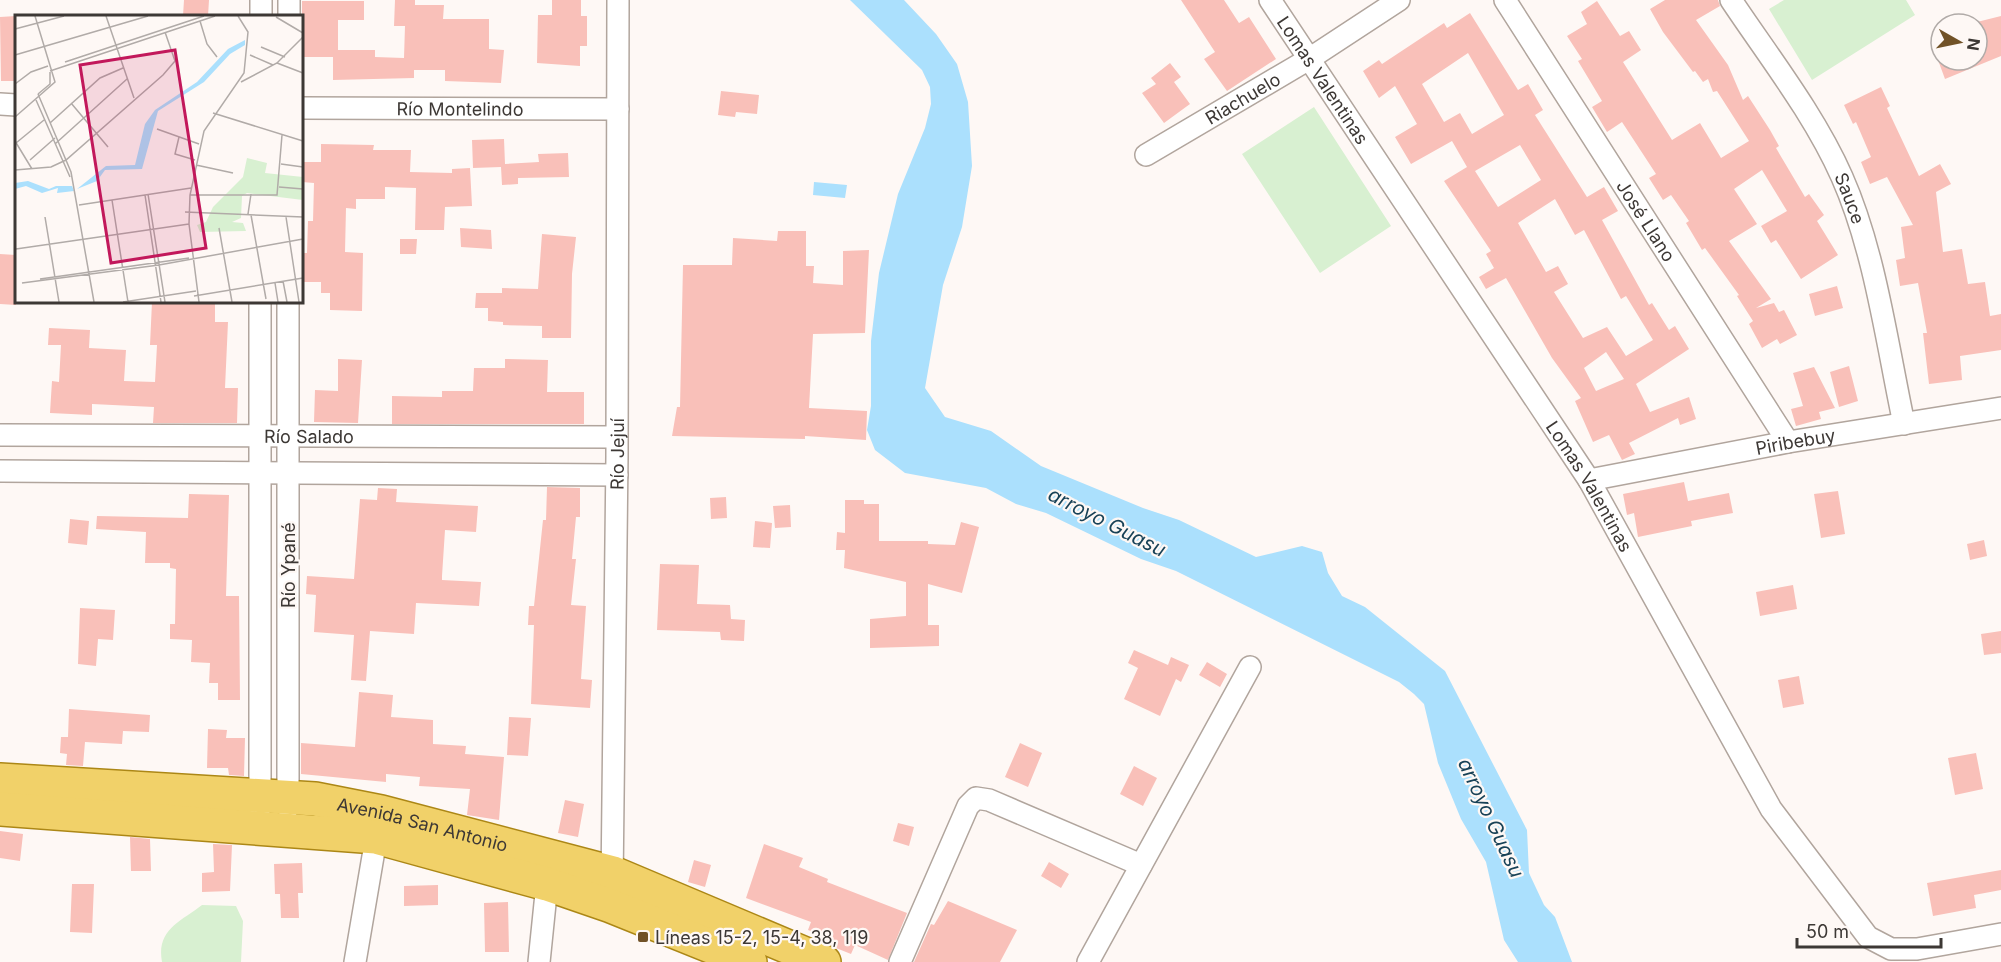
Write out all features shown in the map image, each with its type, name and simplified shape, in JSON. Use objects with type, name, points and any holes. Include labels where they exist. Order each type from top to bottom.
[{"type":"main road","name":"Avenida San Antonio","points":[[0,780],[379,825],[613,873],[824,962]]},
{"type":"main road","name":"Avenida San Antonio","points":[[0,809],[274,813]]},
{"type":"main road","name":"Avenida San Antonio","points":[[379,825],[610,906],[750,962]]},
{"type":"street","name":"Río Jejuí","points":[[610,906],[613,873],[617,475],[618,0]]},
{"type":"street","name":"Lomas Valentinas","points":[[1270,0],[1589,480],[1771,809],[1868,937],[1891,950],[1917,949],[2001,934]]},
{"type":"street","name":"Riachuelo","points":[[1146,155],[1309,59],[1399,0]]},
{"type":"street","name":"José Llano","points":[[1505,0],[1788,442]]},
{"type":"street","name":"Sauce","points":[[1731,0],[1816,130],[1841,176],[1861,226],[1904,424]]},
{"type":"street","points":[[0,104],[15,105]]},
{"type":"street","name":"Río Montelindo","points":[[303,108],[618,109]]},
{"type":"street","name":"Río Ypané","points":[[260,303],[259,472],[274,813]]},
{"type":"street","name":"Río Ypané","points":[[274,813],[288,473],[288,303]]},
{"type":"street","name":"Piribebuy","points":[[1589,480],[1788,442],[2001,408]]},
{"type":"street","name":"Río Salado","points":[[0,435],[617,437]]},
{"type":"street","name":"Río Salado","points":[[0,471],[617,475]]},
{"type":"street","points":[[1088,962],[1250,667]]},
{"type":"street","points":[[900,962],[968,806],[976,798],[989,800],[1141,865]]},
{"type":"street","points":[[355,962],[379,825]]},
{"type":"street","points":[[539,962],[547,884]]},
{"type":"green space","points":[[1784,0],[1906,0],[1915,15],[1812,80],[1769,9]]},
{"type":"green space","points":[[1314,107],[1391,226],[1320,273],[1242,154]]},
{"type":"green space","points":[[202,905],[236,906],[243,921],[241,962],[162,962],[161,951],[166,934],[178,922]]},
{"type":"water","name":"arroyo Guasu","points":[[850,0],[904,0],[936,34],[957,64],[968,102],[972,166],[962,227],[943,285],[925,388],[945,417],[991,431],[1041,466],[1143,508],[1179,520],[1256,557],[1302,546],[1322,552],[1328,573],[1342,596],[1365,607],[1445,671],[1527,830],[1529,873],[1544,905],[1555,917],[1572,962],[1518,962],[1504,940],[1486,862],[1461,819],[1438,763],[1424,704],[1399,682],[1176,571],[1141,559],[1046,513],[1016,504],[986,488],[905,473],[875,450],[867,430],[871,406],[871,341],[879,273],[898,194],[925,128],[931,104],[930,87],[922,70]]},
{"type":"water","points":[[814,182],[847,185],[845,198],[813,195]]},
{"type":"building","points":[[184,0],[209,0],[208,15],[183,15]]},
{"type":"building","points":[[395,0],[415,0],[415,5],[444,5],[443,19],[489,19],[489,49],[504,50],[501,83],[445,81],[445,70],[414,70],[414,78],[333,80],[333,57],[303,57],[302,1],[364,1],[364,20],[338,20],[338,50],[375,50],[375,57],[404,58],[405,26],[394,26]]},
{"type":"building","points":[[552,0],[581,0],[581,16],[587,16],[587,46],[580,46],[580,66],[537,63],[538,15],[552,15]]},
{"type":"building","points":[[1181,0],[1224,0],[1239,23],[1249,17],[1276,59],[1227,91],[1204,59],[1215,52]]},
{"type":"building","points":[[1665,0],[1718,0],[1720,6],[1696,20],[1728,65],[1743,100],[1748,96],[1770,130],[1779,146],[1776,148],[1805,197],[1809,194],[1824,215],[1817,221],[1838,255],[1801,279],[1776,240],[1771,243],[1761,226],[1787,211],[1762,170],[1734,189],[1757,224],[1729,241],[1771,299],[1756,308],[1774,303],[1779,312],[1784,310],[1797,335],[1780,344],[1777,339],[1762,348],[1749,324],[1753,321],[1737,296],[1739,295],[1705,248],[1702,250],[1686,223],[1689,221],[1671,195],[1663,200],[1649,178],[1656,174],[1622,122],[1607,132],[1592,107],[1602,101],[1578,61],[1582,59],[1567,36],[1587,24],[1581,12],[1597,1],[1620,36],[1629,31],[1641,50],[1623,62],[1672,140],[1700,123],[1721,158],[1749,141],[1717,91],[1713,92],[1708,79],[1703,82],[1695,71],[1693,72],[1663,32],[1650,9]]},
{"type":"building","points":[[1470,13],[1518,90],[1528,84],[1543,110],[1535,115],[1587,197],[1604,187],[1618,211],[1602,220],[1649,305],[1652,303],[1669,330],[1675,326],[1689,349],[1636,384],[1650,412],[1689,397],[1696,419],[1680,425],[1678,418],[1629,443],[1635,454],[1622,460],[1609,435],[1593,442],[1575,401],[1581,398],[1552,358],[1506,278],[1486,289],[1479,277],[1494,268],[1486,254],[1491,251],[1444,181],[1467,167],[1452,141],[1411,164],[1395,137],[1417,124],[1395,86],[1379,98],[1363,71],[1379,60],[1382,64],[1444,23],[1447,28]],"holes":[[[1468,53],[1504,115],[1472,134],[1460,113],[1444,122],[1422,84]],[[1520,145],[1541,180],[1498,207],[1475,171]],[[1555,199],[1575,235],[1584,230],[1621,299],[1626,296],[1653,340],[1626,356],[1607,327],[1583,338],[1554,292],[1568,284],[1558,266],[1546,272],[1518,223]],[[1606,352],[1624,379],[1596,391],[1584,368]]]},
{"type":"building","points":[[15,16],[15,81],[1,81],[0,17]]},
{"type":"building","points":[[2001,16],[2001,56],[1989,61],[1989,19]]},
{"type":"building","points":[[1170,63],[1181,77],[1174,82],[1190,104],[1164,123],[1142,93],[1156,84],[1151,78]]},
{"type":"building","points":[[1942,72],[1962,72],[1945,79]]},
{"type":"building","points":[[1881,87],[1890,106],[1887,108],[1919,176],[1940,164],[1951,184],[1936,192],[1943,252],[1962,249],[1968,284],[1985,282],[1990,316],[2001,314],[2001,350],[1960,356],[1962,380],[1929,384],[1923,333],[1927,333],[1918,283],[1900,286],[1896,260],[1905,258],[1901,227],[1913,225],[1887,177],[1870,184],[1861,162],[1871,157],[1856,122],[1853,124],[1844,105]]},
{"type":"building","points":[[721,91],[759,95],[757,114],[736,112],[735,117],[718,115]]},
{"type":"building","points":[[504,139],[505,164],[539,162],[538,154],[568,153],[569,177],[518,178],[518,184],[502,185],[501,167],[473,168],[472,140]]},
{"type":"building","points":[[321,144],[374,145],[373,150],[411,150],[410,172],[452,173],[452,169],[470,168],[472,206],[445,207],[444,230],[415,230],[416,188],[385,187],[385,199],[356,199],[356,209],[346,208],[345,252],[363,253],[362,311],[330,310],[330,293],[321,293],[321,282],[303,282],[303,253],[307,253],[308,221],[313,221],[314,183],[303,182],[303,162],[321,162]]},
{"type":"building","points":[[460,228],[491,230],[492,249],[461,247]]},
{"type":"building","points":[[778,231],[806,231],[806,266],[814,266],[813,283],[843,285],[843,251],[869,250],[865,333],[813,334],[809,408],[867,411],[866,440],[805,436],[805,439],[672,436],[677,407],[680,407],[683,265],[732,265],[733,238],[777,241]]},
{"type":"building","points":[[542,234],[576,237],[572,274],[571,338],[542,338],[542,326],[503,325],[503,322],[488,321],[488,308],[475,308],[476,293],[502,293],[502,288],[538,289]]},
{"type":"building","points":[[400,239],[417,239],[416,254],[400,254]]},
{"type":"building","points":[[0,254],[15,255],[16,305],[0,304]]},
{"type":"building","points":[[1837,286],[1843,308],[1815,316],[1809,294]]},
{"type":"building","points":[[152,303],[215,303],[215,322],[228,322],[225,388],[238,388],[237,423],[153,423],[154,407],[92,404],[92,415],[50,413],[52,381],[59,382],[61,345],[48,345],[49,328],[90,330],[89,348],[126,350],[124,381],[155,382],[157,345],[150,345]]},
{"type":"building","points":[[338,359],[362,360],[358,423],[314,422],[315,390],[338,391]]},
{"type":"building","points":[[505,359],[548,360],[547,392],[584,392],[584,424],[392,424],[392,396],[442,397],[442,391],[473,391],[474,368],[505,368]]},
{"type":"building","points":[[1849,366],[1858,401],[1839,407],[1830,372]]},
{"type":"building","points":[[1814,367],[1835,408],[1819,412],[1821,419],[1796,426],[1791,409],[1803,406],[1793,373]]},
{"type":"building","points":[[1684,482],[1688,501],[1729,493],[1733,513],[1691,521],[1692,526],[1638,537],[1634,513],[1627,515],[1623,494]]},
{"type":"building","points":[[547,487],[580,488],[580,517],[576,517],[572,559],[576,559],[571,605],[586,606],[581,679],[592,680],[590,708],[531,704],[534,625],[528,625],[529,606],[534,606],[543,520],[546,520]]},
{"type":"building","points":[[378,488],[397,489],[396,502],[478,506],[476,532],[445,530],[442,580],[481,582],[479,606],[416,603],[414,634],[370,631],[366,681],[351,680],[354,635],[314,632],[316,595],[306,594],[307,576],[354,579],[360,499],[377,500]]},
{"type":"building","points":[[1838,491],[1845,534],[1821,538],[1814,494]]},
{"type":"building","points":[[189,494],[229,495],[226,596],[239,596],[240,700],[218,700],[218,683],[209,683],[210,663],[191,662],[192,640],[170,639],[170,624],[175,624],[176,569],[170,568],[170,563],[145,563],[146,532],[96,529],[97,516],[188,518]]},
{"type":"building","points":[[726,497],[727,518],[711,519],[710,498]]},
{"type":"building","points":[[845,500],[864,500],[864,504],[879,504],[879,541],[928,541],[928,544],[955,545],[961,522],[979,527],[962,593],[928,584],[928,625],[939,625],[939,646],[870,648],[870,619],[906,616],[906,582],[844,568],[845,550],[836,550],[837,532],[845,533]]},
{"type":"building","points":[[790,505],[791,527],[775,528],[773,506]]},
{"type":"building","points":[[70,519],[89,521],[87,545],[68,543]]},
{"type":"building","points":[[755,521],[772,523],[770,548],[753,547]]},
{"type":"building","points":[[1984,540],[1987,556],[1970,560],[1967,544]]},
{"type":"building","points":[[660,564],[699,565],[697,604],[730,605],[731,619],[745,620],[744,641],[721,640],[720,632],[657,630]]},
{"type":"building","points":[[1793,585],[1797,609],[1760,616],[1756,592]]},
{"type":"building","points":[[80,608],[115,610],[113,640],[98,639],[96,666],[78,664]]},
{"type":"building","points":[[2001,631],[2001,653],[1984,655],[1981,634]]},
{"type":"building","points":[[1134,650],[1168,665],[1171,657],[1189,665],[1181,682],[1176,679],[1160,716],[1124,699],[1138,668],[1128,663]]},
{"type":"building","points":[[1207,662],[1227,674],[1220,687],[1199,675]]},
{"type":"building","points":[[1799,676],[1804,704],[1783,708],[1778,680]]},
{"type":"building","points":[[359,692],[393,695],[391,717],[433,720],[433,744],[466,746],[465,754],[504,757],[499,820],[467,815],[470,789],[419,786],[420,777],[386,774],[386,782],[301,774],[301,743],[355,747]]},
{"type":"building","points":[[69,709],[150,715],[149,732],[123,731],[122,744],[85,742],[83,766],[66,765],[67,754],[60,753],[61,737],[68,737]]},
{"type":"building","points":[[509,717],[531,718],[528,756],[507,755]]},
{"type":"building","points":[[208,729],[227,730],[226,738],[245,738],[244,776],[229,775],[228,768],[207,768]]},
{"type":"building","points":[[1020,743],[1042,753],[1028,787],[1005,777]]},
{"type":"building","points":[[1976,753],[1983,789],[1955,795],[1948,758]]},
{"type":"building","points":[[1134,766],[1157,778],[1143,806],[1120,794]]},
{"type":"building","points":[[565,800],[584,804],[578,837],[558,833]]},
{"type":"building","points":[[898,823],[914,827],[909,846],[893,841]]},
{"type":"building","points":[[0,831],[23,834],[20,861],[0,858]]},
{"type":"building","points":[[130,837],[150,839],[151,871],[131,871]]},
{"type":"building","points":[[213,844],[232,845],[230,891],[202,892],[202,873],[214,872]]},
{"type":"building","points":[[764,844],[803,858],[799,867],[828,879],[827,882],[907,913],[888,960],[855,945],[851,954],[836,948],[824,942],[826,937],[808,930],[811,922],[746,898]]},
{"type":"building","points":[[694,860],[711,865],[705,887],[688,882]]},
{"type":"building","points":[[1049,862],[1069,874],[1061,888],[1041,876]]},
{"type":"building","points":[[302,863],[303,893],[298,893],[299,918],[281,918],[280,894],[275,894],[274,864]]},
{"type":"building","points":[[2001,870],[2001,890],[1974,895],[1976,908],[1933,916],[1927,883]]},
{"type":"building","points":[[72,884],[94,884],[92,933],[70,932]]},
{"type":"building","points":[[438,885],[438,905],[404,906],[404,886]]},
{"type":"building","points":[[948,901],[1017,930],[1000,962],[914,962],[931,924],[934,925]]},
{"type":"building","points":[[508,902],[509,952],[485,952],[484,903]]},
{"type":"place","name":"Líneas 15-2, 15-4, 38, 119","points":[[643,937]]}]
